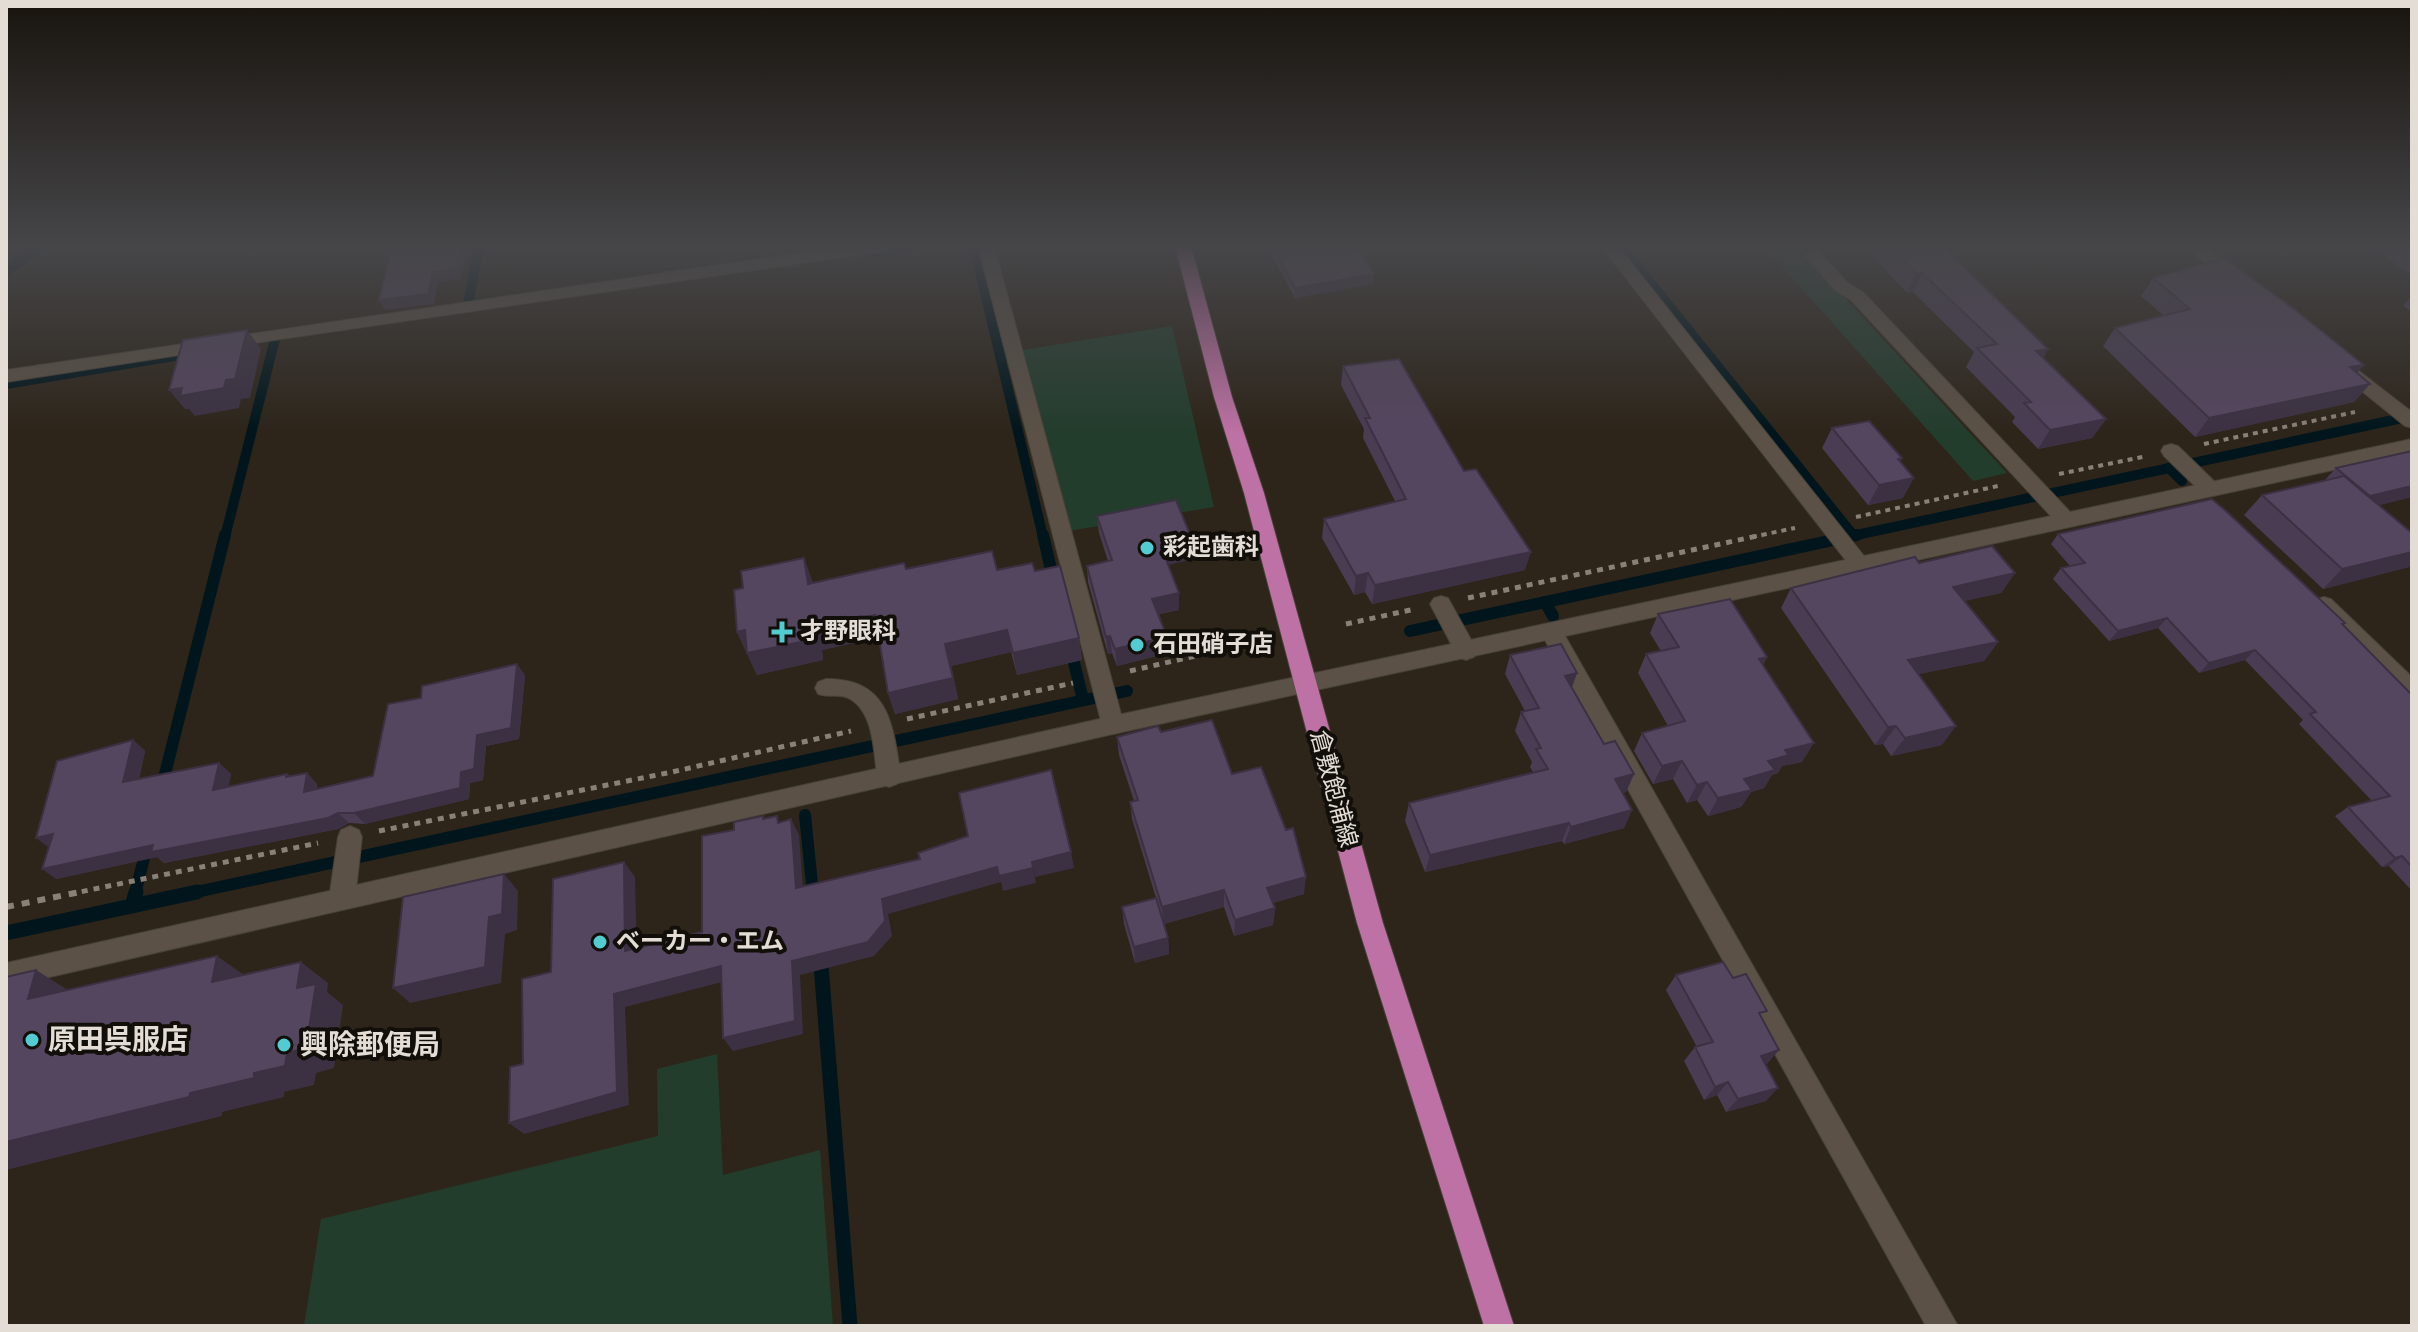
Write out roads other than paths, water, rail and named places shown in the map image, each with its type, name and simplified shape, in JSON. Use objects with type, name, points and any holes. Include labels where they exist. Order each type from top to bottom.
[{"type":"main road","name":"倉敷飽浦線","points":[[1199,308],[1219,384],[1254,493],[1370,923],[1499,1326]]},
{"type":"street","points":[[6,376],[454,308]]},
{"type":"street","points":[[1002,308],[1110,716]]},
{"type":"street","points":[[1658,308],[1861,566]]},
{"type":"street","points":[[1868,308],[2067,521]]},
{"type":"street","points":[[2333,359],[2412,422]]},
{"type":"street","points":[[6,975],[344,888],[887,769],[1110,716],[1304,685],[1461,642],[1552,633],[2067,521],[2202,485],[2412,446]]},
{"type":"street","points":[[2173,453],[2223,510]]},
{"type":"street","points":[[2308,590],[2412,691]]},
{"type":"street","points":[[1443,606],[1461,642]]},
{"type":"street","points":[[1552,633],[1943,1326]]},
{"type":"street","points":[[826,688],[854,687],[864,695],[880,727],[887,769]]},
{"type":"street","points":[[344,888],[350,842]]},
{"type":"waterway","points":[[989,308],[1043,537]]},
{"type":"waterway","points":[[1671,308],[1853,535]]},
{"type":"waterway","points":[[225,537],[275,339]]},
{"type":"waterway","points":[[6,384],[192,353]]},
{"type":"waterway","points":[[2169,468],[2412,416]]},
{"type":"waterway","points":[[1847,537],[2169,468]]},
{"type":"waterway","points":[[2169,468],[2182,481]]},
{"type":"waterway","points":[[161,790],[225,535]]},
{"type":"waterway","points":[[1043,535],[1054,582]]},
{"type":"waterway","points":[[1545,602],[1857,535]]},
{"type":"waterway","points":[[1410,631],[1545,602]]},
{"type":"waterway","points":[[1545,602],[1553,616]]},
{"type":"waterway","points":[[1070,646],[1083,700]]},
{"type":"waterway","points":[[187,894],[1127,691]]},
{"type":"waterway","points":[[805,815],[813,894]]},
{"type":"waterway","points":[[135,894],[147,846]]},
{"type":"waterway","points":[[132,906],[136,892]]},
{"type":"waterway","points":[[132,906],[197,892]]},
{"type":"waterway","points":[[813,892],[814,899]]},
{"type":"waterway","points":[[6,933],[132,906]]},
{"type":"waterway","points":[[820,953],[850,1326]]},
{"type":"place","name":"彩起歯科","points":[[1147,548]]},
{"type":"place","name":"才野眼科","points":[[782,632]]},
{"type":"place","name":"石田硝子店","points":[[1137,645]]},
{"type":"place","name":"ベーカー・エム","points":[[600,942]]},
{"type":"place","name":"原田呉服店","points":[[32,1040]]},
{"type":"place","name":"興除郵便局","points":[[284,1045]]}]
